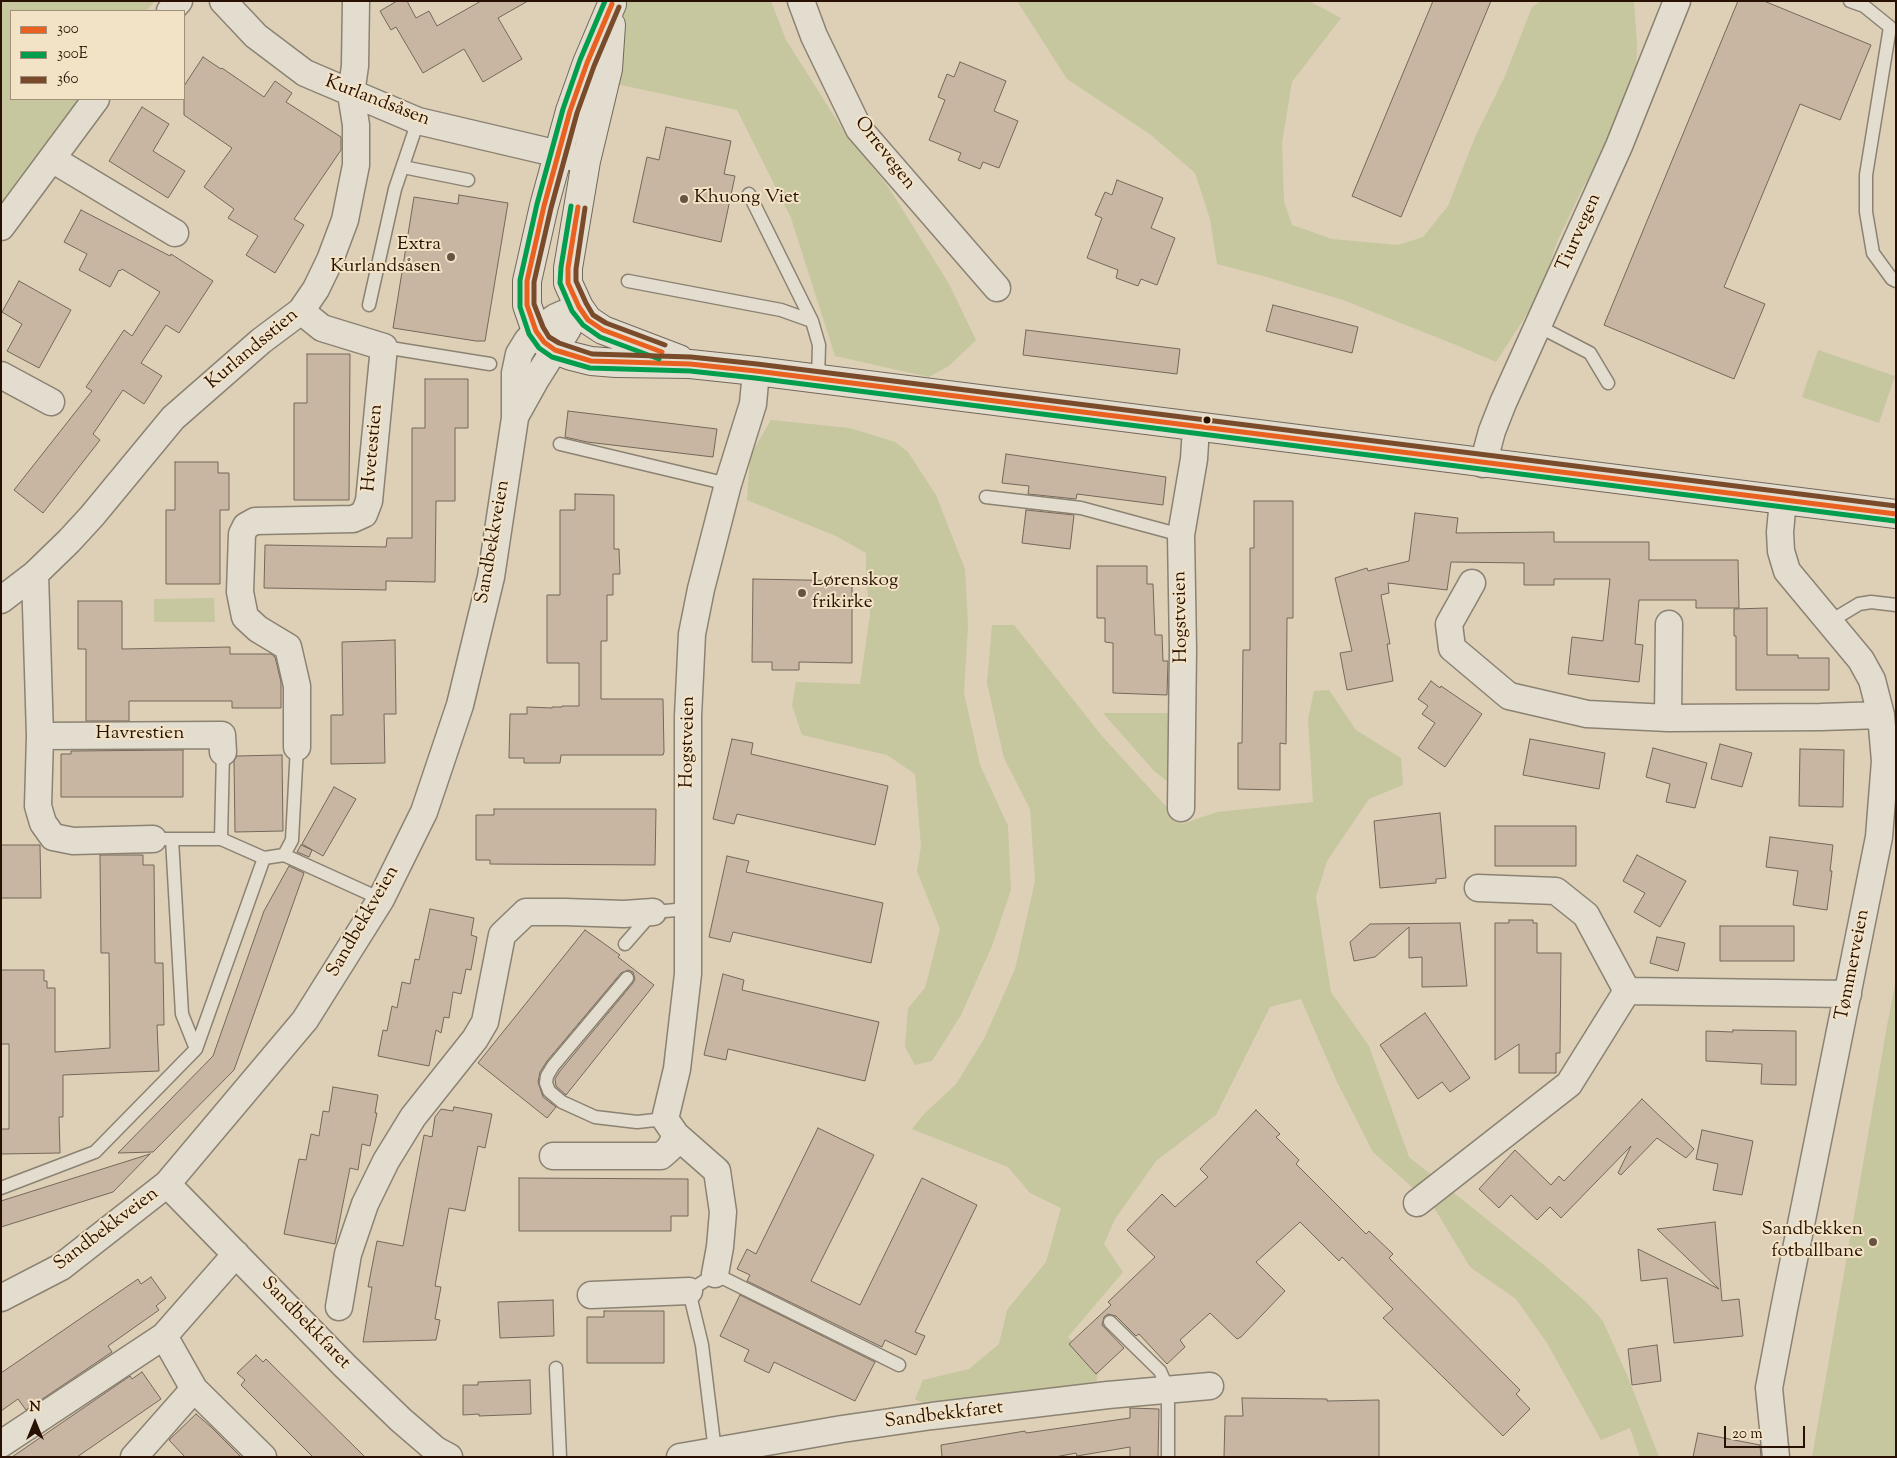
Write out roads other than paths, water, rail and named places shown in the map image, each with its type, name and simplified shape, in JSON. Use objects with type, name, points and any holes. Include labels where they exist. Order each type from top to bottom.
[{"type":"main road","points":[[612,3],[586,63],[544,206],[528,281],[528,305],[536,331],[544,342],[555,350],[591,361],[640,365],[690,364],[818,379],[1483,464],[1896,514]]},
{"type":"main road","points":[[612,3],[608,69],[586,161],[568,268],[568,283],[579,307],[588,320],[603,330],[690,364]]},
{"type":"street","name":"Kurlandsåsen","points":[[224,1],[256,36],[305,74],[418,121],[586,161]]},
{"type":"street","name":"Kurlandsstien","points":[[1,600],[35,574],[92,516],[173,418],[261,341],[301,311],[316,289],[330,260],[345,220],[352,194],[356,165],[356,125],[351,94],[355,66],[356,1]]},
{"type":"street","name":"Orrevegen","points":[[801,1],[814,36],[859,129],[997,288]]},
{"type":"street","name":"Tiurvegen","points":[[1483,464],[1492,431],[1503,403],[1619,146],[1677,1]]},
{"type":"street","points":[[1,227],[95,100]]},
{"type":"street","points":[[52,159],[175,233]]},
{"type":"street","name":"Sandbekkveien","points":[[1,1298],[61,1268],[167,1184],[305,1020],[381,899],[424,812],[460,705],[491,577],[515,418],[515,373],[519,354],[536,331],[556,317],[579,307]]},
{"type":"street","name":"Sandbekkveien","points":[[515,418],[579,307]]},
{"type":"street","points":[[301,311],[322,328],[384,347]]},
{"type":"street","name":"Hvetestien","points":[[297,746],[297,686],[288,647],[258,629],[245,617],[240,592],[242,534],[246,526],[255,521],[353,519],[364,514],[370,501],[384,347]]},
{"type":"street","name":"Hogstveien","points":[[671,1127],[688,974],[688,716],[692,634],[701,589],[728,484],[753,404],[756,372]]},
{"type":"street","points":[[1,375],[51,402]]},
{"type":"street","name":"Hogstveien","points":[[1181,808],[1183,649],[1181,535],[1194,458],[1196,427]]},
{"type":"street","name":"Tømmerveien","points":[[1776,1457],[1769,1388],[1880,837],[1885,761],[1881,715],[1872,680],[1861,660],[1787,571],[1780,542],[1783,500]]},
{"type":"street","points":[[35,574],[40,736],[38,806],[43,823],[53,837],[73,841],[162,839]]},
{"type":"street","points":[[1472,583],[1449,624],[1452,648],[1509,696],[1587,714],[1668,718],[1881,715]]},
{"type":"street","points":[[1668,718],[1669,624]]},
{"type":"street","name":"Havrestien","points":[[40,736],[222,735],[223,752]]},
{"type":"street","points":[[1478,888],[1556,891],[1586,915],[1627,991]]},
{"type":"street","points":[[339,1307],[348,1254],[365,1204],[386,1161],[413,1117],[475,1039],[485,1022],[502,935],[526,912],[624,914],[653,912]]},
{"type":"street","points":[[1627,991],[1848,994]]},
{"type":"street","points":[[1416,1203],[1569,1084],[1627,991]]},
{"type":"street","points":[[553,1156],[661,1156],[670,1148],[671,1127]]},
{"type":"street","points":[[671,1127],[717,1171],[723,1212],[720,1247],[715,1274]]},
{"type":"street","name":"Sandbekkfaret","points":[[167,1184],[345,1366],[401,1420],[436,1450],[449,1457]]},
{"type":"street","points":[[1,1444],[164,1336],[236,1254]]},
{"type":"street","points":[[591,1295],[689,1291]]},
{"type":"street","points":[[164,1336],[194,1389],[263,1457]]},
{"type":"street","name":"Sandbekkfaret","points":[[680,1457],[842,1429],[932,1416],[1168,1389],[1210,1386]]},
{"type":"street","points":[[134,1457],[194,1389]]},
{"type":"lane","points":[[1850,1],[1864,6],[1890,27],[1866,175],[1866,212],[1873,252],[1892,278],[1896,280]]},
{"type":"lane","points":[[368,305],[395,189],[418,121]]},
{"type":"lane","points":[[403,167],[468,180]]},
{"type":"lane","points":[[749,194],[812,321],[819,345],[818,379]]},
{"type":"lane","points":[[628,281],[781,310],[812,321]]},
{"type":"lane","points":[[1538,326],[1590,353],[1608,383]]},
{"type":"lane","points":[[384,347],[490,364]]},
{"type":"lane","points":[[560,444],[728,484]]},
{"type":"lane","points":[[986,497],[1082,508],[1181,535]]},
{"type":"lane","points":[[1829,622],[1859,604],[1872,602],[1896,605]]},
{"type":"lane","points":[[284,855],[292,840],[297,746]]},
{"type":"lane","points":[[221,839],[223,752]]},
{"type":"lane","points":[[196,1049],[182,1014],[162,839],[221,839],[264,858],[284,855],[381,899]]},
{"type":"lane","points":[[1,1188],[95,1152],[196,1049],[264,858]]},
{"type":"lane","points":[[625,944],[653,912],[688,909]]},
{"type":"lane","points":[[627,978],[553,1066],[547,1076],[546,1083],[549,1091],[562,1102],[595,1117],[671,1127]]},
{"type":"lane","points":[[715,1451],[702,1345],[689,1291],[715,1274],[899,1364]]},
{"type":"lane","points":[[1110,1322],[1160,1371],[1168,1389],[1168,1457]]},
{"type":"lane","points":[[556,1368],[560,1457]]},
{"type":"place","name":"Khuong Viet","points":[[684,199]]},
{"type":"place","name":"Extra Kurlandsåsen","points":[[451,257]]},
{"type":"place","name":"Lørenskog frikirke","points":[[802,593]]},
{"type":"place","name":"Sandbekken fotballbane","points":[[1873,1242]]}]
